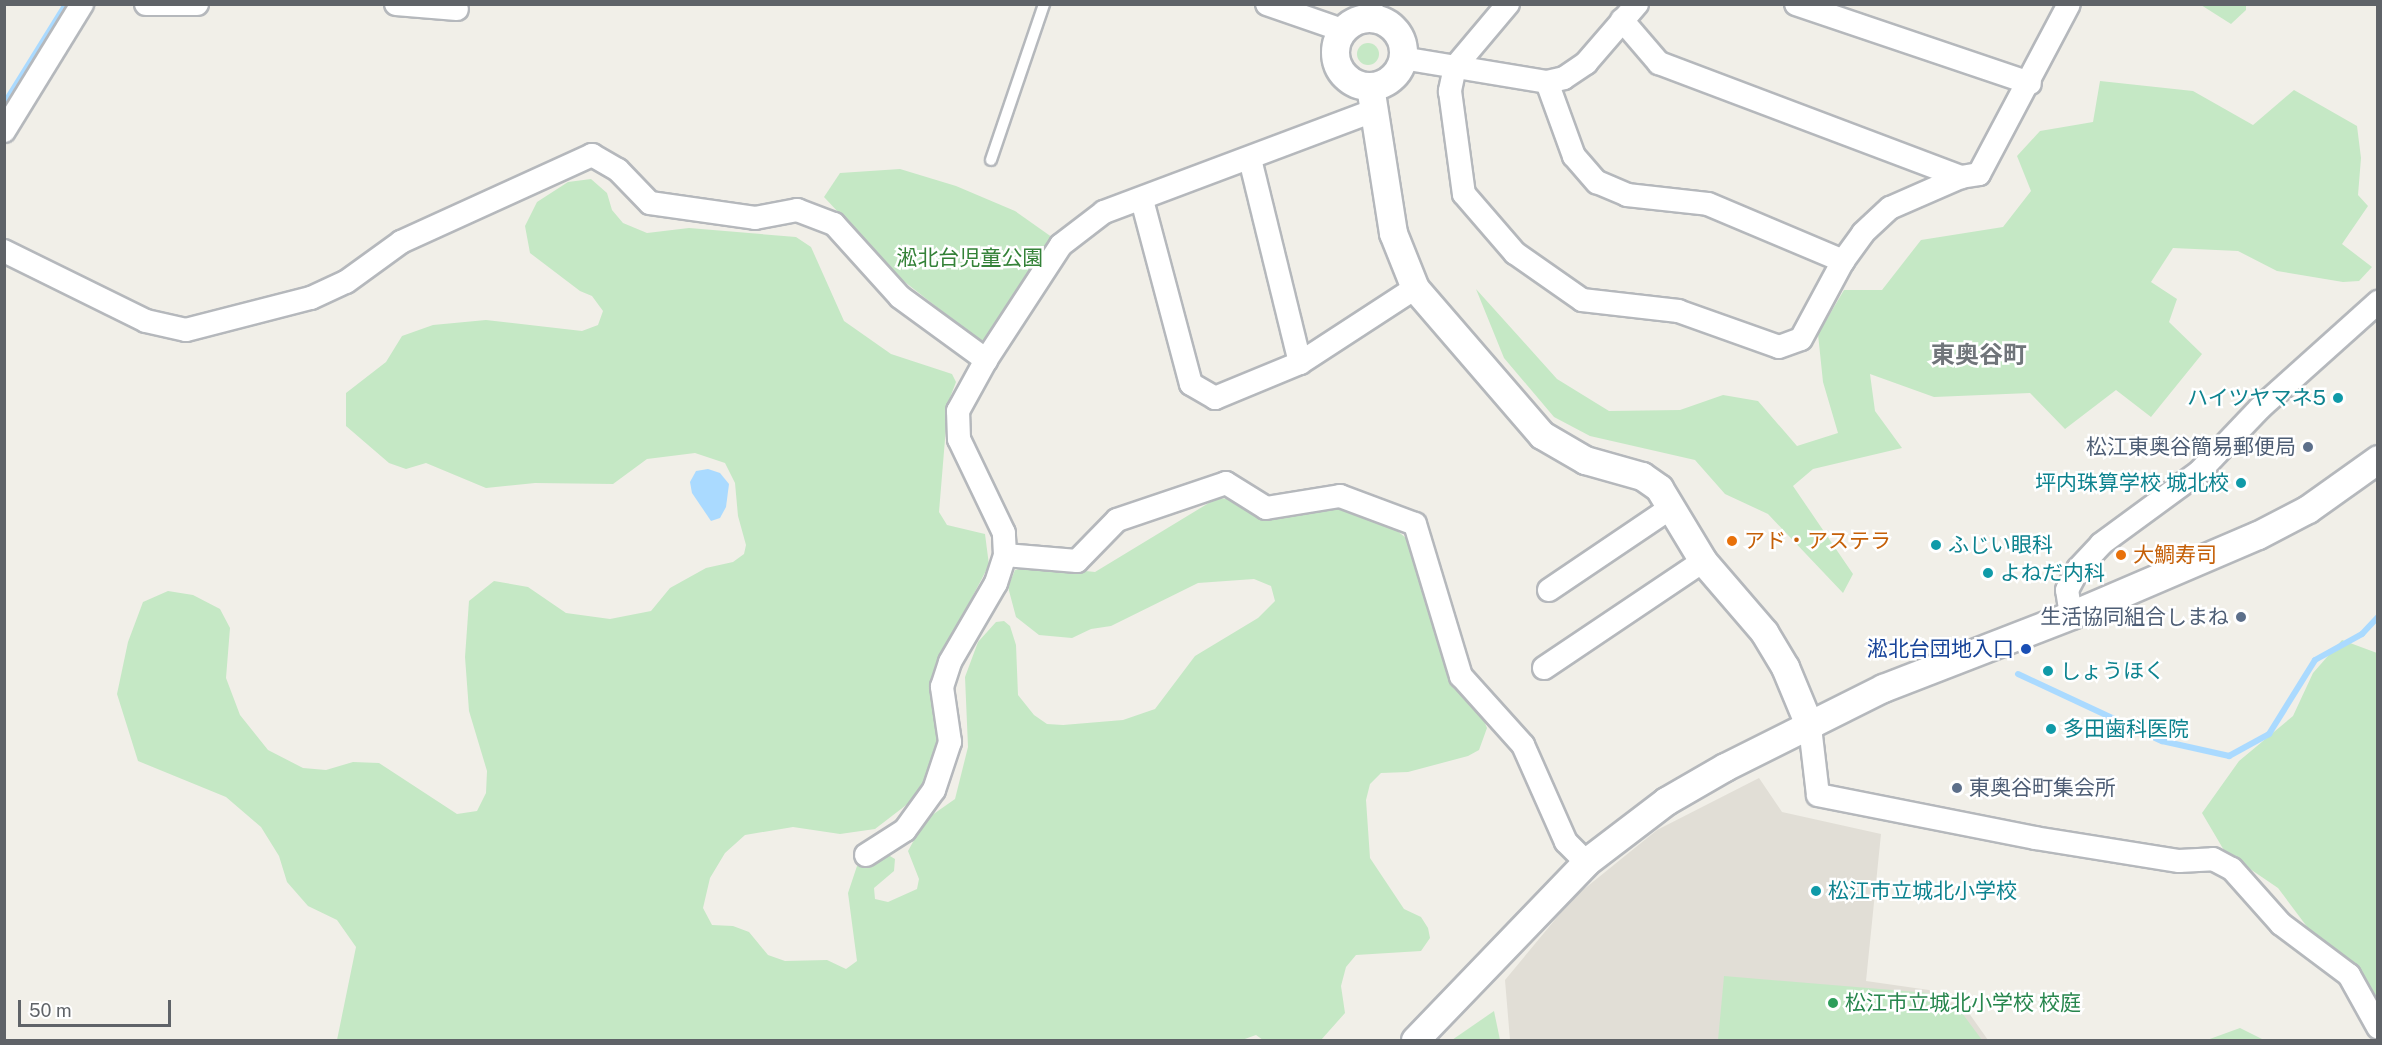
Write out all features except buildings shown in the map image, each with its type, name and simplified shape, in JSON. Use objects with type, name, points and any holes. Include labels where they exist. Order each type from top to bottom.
[{"type":"street","points":[[4,131],[81,4]]},
{"type":"street","points":[[146,4],[197,4]]},
{"type":"street","points":[[396,4],[457,9]]},
{"type":"street","points":[[1268,4],[1342,30]]},
{"type":"street","points":[[1508,4],[1455,67],[1450,91],[1464,194],[1515,253],[1582,300],[1678,311],[1779,347],[1801,339],[1843,261],[1863,233],[1890,208],[1961,177],[1979,174],[2030,83],[2069,4]]},
{"type":"street","points":[[1796,4],[2030,83]]},
{"type":"street","points":[[866,855],[905,830],[934,790],[950,742],[942,687],[950,662],[996,583],[1005,555],[1004,532],[959,439],[957,425],[964,398],[986,360],[1061,245],[1104,212],[1250,159],[1373,98],[1391,78],[1402,58],[1399,36],[1393,27],[1372,11],[1351,22],[1342,30],[1336,39],[1336,62],[1349,80],[1373,98],[1393,233],[1414,288],[1542,435],[1585,460],[1642,476],[1672,507],[1703,561],[1764,632],[1785,667],[1810,727],[1818,795],[2179,861],[2213,859],[2232,869],[2281,924],[2349,975],[2378,1027]]},
{"type":"street","points":[[1402,58],[1547,82],[1564,78],[1586,63],[1629,12],[1659,63],[1961,177]]},
{"type":"street","points":[[1547,82],[1574,156],[1598,182],[1627,195],[1708,204],[1843,261]]},
{"type":"street","points":[[4,251],[146,321],[186,330],[312,298],[346,282],[401,242],[592,155],[612,165],[651,203],[755,218],[797,210],[834,224],[900,297],[986,360]]},
{"type":"street","points":[[1250,159],[1300,363]]},
{"type":"street","points":[[1142,200],[1191,384],[1215,398],[1300,363],[1414,288]]},
{"type":"street","points":[[2071,615],[2067,590],[2078,569],[2101,544],[2199,472],[2260,408],[2378,302]]},
{"type":"street","points":[[1415,1041],[1586,862],[1666,801],[1725,767],[1810,727],[1883,688],[2071,615],[2268,530],[2308,509],[2378,459]]},
{"type":"street","points":[[1005,555],[1077,561],[1117,520],[1226,483],[1266,508],[1340,496],[1415,524],[1461,676],[1523,745],[1566,842],[1586,862]]},
{"type":"street","points":[[1549,590],[1672,507]]},
{"type":"street","points":[[1544,668],[1703,561]]},
{"type":"lane","points":[[991,160],[1044,4]]},
{"type":"shaded area","name":"松江市立城北小学校","points":[[1759,778],[1782,812],[1881,834],[1866,981],[1929,990],[1966,1009],[1988,1040],[1510,1040],[1505,980],[1573,898],[1657,830]]},
{"type":"green space","points":[[2201,5],[2246,5],[2246,10],[2231,24]]},
{"type":"green space","points":[[1368,43],[1376,46],[1379,54],[1376,62],[1368,65],[1360,62],[1357,54],[1360,46]]},
{"type":"green space","points":[[2100,81],[2193,91],[2253,125],[2294,90],[2357,126],[2361,158],[2358,195],[2368,206],[2342,244],[2372,267],[2359,281],[2343,282],[2277,271],[2238,251],[2173,248],[2151,282],[2177,299],[2169,322],[2202,354],[2151,417],[2116,390],[2065,429],[2030,393],[1934,397],[1870,374],[1875,411],[1902,448],[1813,469],[1793,486],[1853,574],[1843,593],[1768,514],[1725,494],[1695,460],[1590,436],[1554,417],[1504,358],[1476,289],[1557,379],[1609,411],[1680,410],[1723,395],[1758,401],[1797,446],[1838,433],[1823,382],[1818,334],[1844,290],[1882,290],[1921,240],[2003,227],[2031,191],[2017,156],[2040,131],[2093,122]]},
{"type":"green space","name":"淞北台児童公園","points":[[900,169],[956,186],[1015,211],[1056,240],[988,338],[980,341],[901,279],[824,197],[840,173]]},
{"type":"green space","points":[[591,179],[607,193],[612,210],[623,223],[647,233],[689,228],[796,237],[811,247],[844,321],[891,354],[952,374],[956,382],[948,403],[939,512],[947,525],[985,534],[989,565],[933,672],[941,715],[941,753],[914,799],[875,829],[840,834],[793,827],[745,835],[725,853],[710,878],[703,908],[712,925],[733,926],[749,932],[768,955],[785,961],[827,960],[846,969],[857,961],[848,893],[857,866],[885,853],[895,859],[894,871],[874,888],[875,899],[888,902],[917,889],[919,879],[908,851],[925,820],[955,799],[968,747],[965,677],[978,642],[996,622],[1004,621],[1010,626],[1016,645],[1018,695],[1034,715],[1047,724],[1063,725],[1123,720],[1155,709],[1195,656],[1258,618],[1275,601],[1271,586],[1254,579],[1198,583],[1111,626],[1091,629],[1072,638],[1039,635],[1016,617],[1008,587],[1015,570],[1036,566],[1095,572],[1217,498],[1355,510],[1390,525],[1411,542],[1487,728],[1479,750],[1468,756],[1408,772],[1381,773],[1370,784],[1366,800],[1370,858],[1404,909],[1421,917],[1428,928],[1430,938],[1421,951],[1356,955],[1346,967],[1341,986],[1345,1013],[1321,1040],[1263,1040],[1256,1035],[1242,1040],[337,1040],[356,947],[337,920],[308,906],[287,882],[279,856],[261,827],[226,797],[138,761],[117,694],[128,642],[143,602],[168,591],[193,595],[220,609],[230,628],[226,678],[240,715],[268,750],[303,768],[326,770],[353,762],[379,763],[457,814],[477,811],[486,793],[487,771],[469,711],[465,657],[469,601],[494,581],[528,587],[566,613],[610,619],[651,611],[670,588],[706,568],[733,562],[744,554],[746,545],[738,516],[735,483],[725,463],[695,453],[647,459],[613,484],[535,483],[486,488],[426,463],[406,469],[389,463],[346,426],[346,393],[386,362],[402,336],[433,325],[486,320],[582,331],[598,325],[603,311],[592,296],[580,291],[530,253],[525,226],[537,202],[568,182]]},
{"type":"green space","points":[[2342,640],[2377,653],[2377,1020],[2278,888],[2225,852],[2202,813],[2239,761],[2293,716],[2313,673]]},
{"type":"green space","name":"松江市立城北小学校 校庭","points":[[1724,976],[1928,993],[1962,1013],[1982,1040],[1718,1040]]},
{"type":"green space","points":[[1494,1011],[1500,1040],[1452,1040]]},
{"type":"green space","points":[[2240,1028],[2264,1040],[2207,1040]]},
{"type":"water","points":[[708,469],[720,473],[729,484],[726,507],[720,518],[711,521],[692,493],[690,482],[696,471]]},
{"type":"waterway","points":[[4,104],[66,4]]},
{"type":"waterway","points":[[2018,674],[2162,741],[2229,756],[2269,734],[2315,660],[2362,634],[2378,617]]},
{"type":"place","name":"ハイツヤマネ5","points":[[2338,398]]},
{"type":"place","name":"松江東奥谷簡易郵便局","points":[[2308,447]]},
{"type":"place","name":"坪内珠算学校 城北校","points":[[2241,483]]},
{"type":"place","name":"アド・アステラ","points":[[1732,541]]},
{"type":"place","name":"ふじい眼科","points":[[1936,545]]},
{"type":"place","name":"大鯛寿司","points":[[2121,555]]},
{"type":"place","name":"よねだ内科","points":[[1988,573]]},
{"type":"place","name":"生活協同組合しまね","points":[[2241,617]]},
{"type":"place","name":"淞北台団地入口","points":[[2026,649]]},
{"type":"place","name":"しょうほく","points":[[2048,671]]},
{"type":"place","name":"多田歯科医院","points":[[2051,729]]},
{"type":"place","name":"東奥谷町集会所","points":[[1957,788]]},
{"type":"place","name":"松江市立城北小学校","points":[[1816,891]]},
{"type":"place","name":"松江市立城北小学校 校庭","points":[[1833,1003]]},
{"type":"district","name":"東奥谷町","points":[[1979,355]]}]
